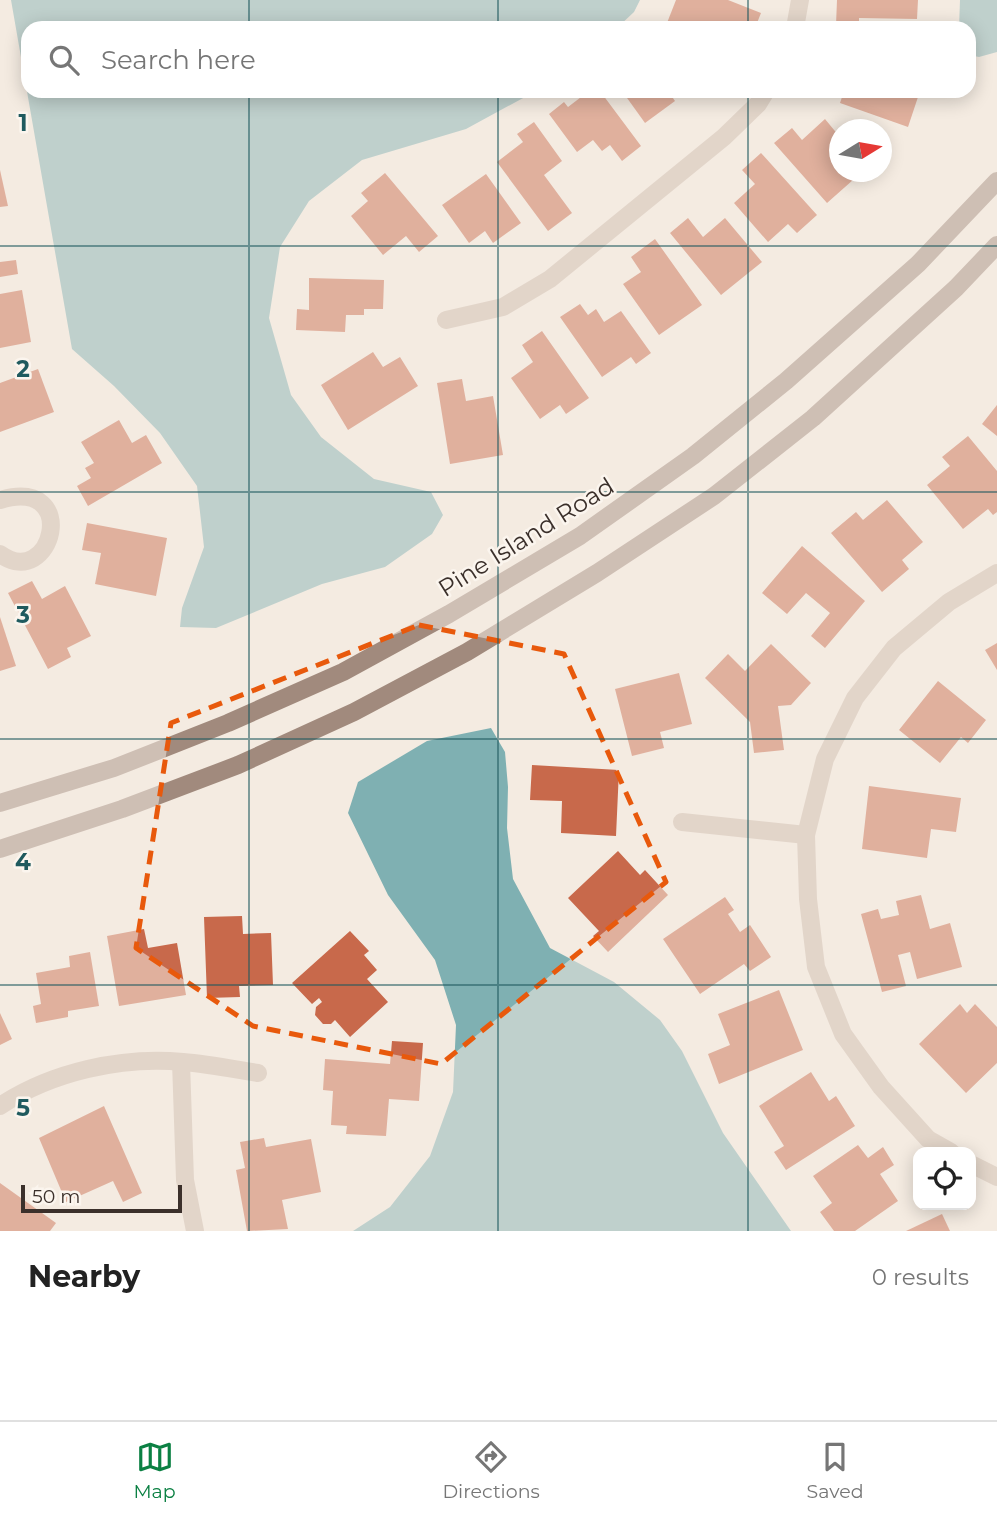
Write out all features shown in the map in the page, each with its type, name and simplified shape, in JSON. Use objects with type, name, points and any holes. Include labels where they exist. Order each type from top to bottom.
[{"type":"main road","name":"Pine Island Road","points":[[0,803],[114,768],[228,723],[343,672],[449,614],[580,536],[694,456],[786,382],[918,264],[997,181]]},
{"type":"main road","points":[[0,849],[238,765],[354,712],[467,652],[597,573],[714,496],[813,418],[956,288],[997,246]]},
{"type":"street","points":[[796,21],[800,0]]},
{"type":"street","points":[[446,320],[503,307],[550,279],[724,137],[762,98]]},
{"type":"street","points":[[0,500],[21,495],[31,497],[46,510],[52,528],[50,539],[36,556],[26,560],[14,560],[0,554]]},
{"type":"street","points":[[942,1147],[928,1139],[881,1087],[843,1034],[816,967],[808,900],[806,835],[825,759],[855,698],[894,648],[948,602],[997,573]]},
{"type":"street","points":[[682,822],[806,835]]},
{"type":"street","points":[[0,1106],[13,1097],[71,1072],[125,1063],[181,1062],[258,1073]]},
{"type":"street","points":[[181,1062],[185,1180],[195,1231]]},
{"type":"street","points":[[976,1166],[997,1177]]},
{"type":"highlighted area","points":[[419,625],[564,654],[666,882],[441,1064],[253,1026],[136,948],[171,723]]},
{"type":"water","points":[[11,0],[640,0],[634,12],[624,21],[21,21],[21,57]]},
{"type":"water","points":[[960,0],[997,0],[997,52],[976,56],[976,21],[959,21]]},
{"type":"water","points":[[28,98],[523,98],[466,129],[362,160],[309,201],[280,247],[269,318],[291,395],[321,437],[374,479],[431,492],[443,515],[432,534],[385,567],[322,584],[216,628],[180,627],[182,608],[204,547],[197,486],[160,433],[114,386],[72,349]]},
{"type":"water","points":[[491,728],[505,752],[507,828],[513,879],[550,948],[614,982],[660,1020],[682,1051],[723,1133],[791,1231],[353,1231],[390,1207],[430,1156],[453,1092],[456,1025],[435,960],[388,895],[348,813],[358,782],[427,741]]},
{"type":"building","points":[[676,0],[728,0],[761,13],[758,21],[668,21]]},
{"type":"building","points":[[837,0],[918,0],[917,19],[859,18],[859,21],[836,21]]},
{"type":"building","points":[[580,98],[605,98],[641,146],[622,161],[610,145],[602,151],[593,140],[577,152],[549,114],[564,102],[568,107]]},
{"type":"building","points":[[627,98],[673,98],[675,101],[645,123]]},
{"type":"building","points":[[842,98],[918,98],[908,127],[892,121],[892,119],[840,103]]},
{"type":"building","points":[[825,119],[829,124],[829,182],[851,182],[827,203],[774,143],[792,128],[802,140]]},
{"type":"building","points":[[534,122],[562,161],[544,175],[572,213],[548,231],[497,162],[523,142],[517,134]]},
{"type":"building","points":[[761,153],[817,215],[797,233],[788,224],[768,242],[734,203],[755,184],[742,170]]},
{"type":"building","points":[[0,170],[8,206],[0,207]]},
{"type":"building","points":[[385,173],[438,236],[419,252],[406,236],[383,255],[351,216],[368,201],[361,193]]},
{"type":"building","points":[[486,174],[521,223],[493,243],[485,231],[469,243],[442,205]]},
{"type":"building","points":[[688,218],[703,237],[725,218],[762,262],[721,295],[670,233]]},
{"type":"building","points":[[655,239],[702,305],[659,335],[623,284],[641,272],[631,257]]},
{"type":"building","points":[[16,260],[18,274],[0,277],[0,262]]},
{"type":"building","points":[[309,278],[384,280],[383,309],[364,309],[364,315],[346,315],[345,332],[296,330],[297,309],[309,310]]},
{"type":"building","points":[[22,290],[31,342],[0,348],[0,294]]},
{"type":"building","points":[[580,304],[588,315],[596,309],[604,322],[621,311],[651,353],[636,364],[631,357],[602,377],[560,317]]},
{"type":"building","points":[[542,331],[589,398],[566,414],[560,405],[540,419],[511,378],[533,362],[522,345]]},
{"type":"building","points":[[373,352],[383,367],[400,357],[418,386],[348,430],[321,385]]},
{"type":"building","points":[[38,369],[54,412],[0,432],[0,383]]},
{"type":"building","points":[[462,379],[466,401],[493,396],[503,455],[450,464],[437,383]]},
{"type":"building","points":[[997,405],[997,436],[982,424]]},
{"type":"building","points":[[119,420],[132,443],[146,435],[162,463],[88,506],[77,486],[91,478],[85,468],[94,463],[81,442]]},
{"type":"building","points":[[968,436],[997,471],[997,512],[993,515],[988,509],[963,529],[927,485],[950,466],[942,457]]},
{"type":"building","points":[[887,500],[923,542],[902,560],[909,569],[882,592],[831,533],[856,512],[863,520]]},
{"type":"building","points":[[87,523],[167,538],[156,596],[95,584],[101,553],[82,550]]},
{"type":"building","points":[[802,546],[865,601],[825,648],[811,636],[830,613],[806,593],[787,614],[762,593]]},
{"type":"building","points":[[32,581],[42,599],[65,586],[91,636],[67,648],[71,657],[48,669],[8,593]]},
{"type":"building","points":[[0,617],[16,666],[0,671]]},
{"type":"building","points":[[997,643],[997,670],[985,650]]},
{"type":"building","points":[[771,644],[811,683],[791,705],[778,706],[784,750],[754,753],[750,722],[705,678],[728,654],[745,671]]},
{"type":"building","points":[[679,673],[692,724],[660,732],[664,748],[632,756],[615,689]]},
{"type":"building","points":[[938,681],[986,720],[968,743],[961,737],[940,763],[899,730]]},
{"type":"building","points":[[532,765],[619,770],[616,836],[561,833],[562,801],[530,800]]},
{"type":"building","points":[[869,786],[961,798],[956,832],[931,829],[927,858],[862,849]]},
{"type":"building","points":[[618,851],[640,875],[645,870],[668,895],[608,952],[593,936],[599,931],[568,898]]},
{"type":"building","points":[[921,895],[930,929],[950,923],[962,967],[917,979],[910,952],[898,955],[906,986],[882,992],[861,914],[878,909],[881,919],[899,915],[896,901]]},
{"type":"building","points":[[725,897],[734,910],[728,914],[740,932],[750,925],[771,957],[750,971],[744,964],[700,994],[663,939]]},
{"type":"building","points":[[242,916],[243,934],[271,933],[273,985],[239,986],[240,997],[207,998],[204,917]]},
{"type":"building","points":[[144,929],[148,948],[177,943],[186,995],[119,1006],[107,936]]},
{"type":"building","points":[[350,931],[369,951],[364,955],[377,970],[367,979],[388,1002],[350,1037],[335,1020],[331,1024],[323,1024],[315,1015],[316,1007],[322,1002],[319,998],[312,1004],[292,983]]},
{"type":"building","points":[[90,952],[99,1006],[68,1011],[68,1017],[36,1023],[33,1006],[41,1004],[36,973],[70,967],[69,956]]},
{"type":"building","points":[[779,990],[803,1050],[719,1084],[708,1054],[730,1045],[718,1014]]},
{"type":"building","points":[[960,1004],[967,1013],[975,1004],[997,1027],[997,1063],[966,1093],[919,1044]]},
{"type":"building","points":[[0,1013],[12,1039],[0,1045]]},
{"type":"building","points":[[392,1041],[423,1043],[419,1101],[389,1099],[386,1136],[346,1134],[347,1126],[331,1125],[333,1091],[323,1090],[325,1059],[390,1064]]},
{"type":"building","points":[[811,1072],[829,1101],[836,1096],[855,1126],[786,1170],[774,1152],[784,1146],[759,1106]]},
{"type":"building","points":[[104,1106],[142,1193],[123,1202],[113,1181],[66,1202],[39,1138]]},
{"type":"building","points":[[264,1138],[266,1147],[311,1139],[321,1192],[282,1200],[288,1229],[247,1231],[236,1170],[245,1168],[240,1142]]},
{"type":"building","points":[[858,1145],[868,1158],[883,1147],[894,1165],[880,1174],[898,1201],[855,1231],[834,1231],[820,1212],[832,1203],[813,1176]]},
{"type":"building","points":[[0,1183],[56,1223],[50,1231],[0,1231]]},
{"type":"building","points":[[942,1214],[950,1231],[906,1231]]}]
